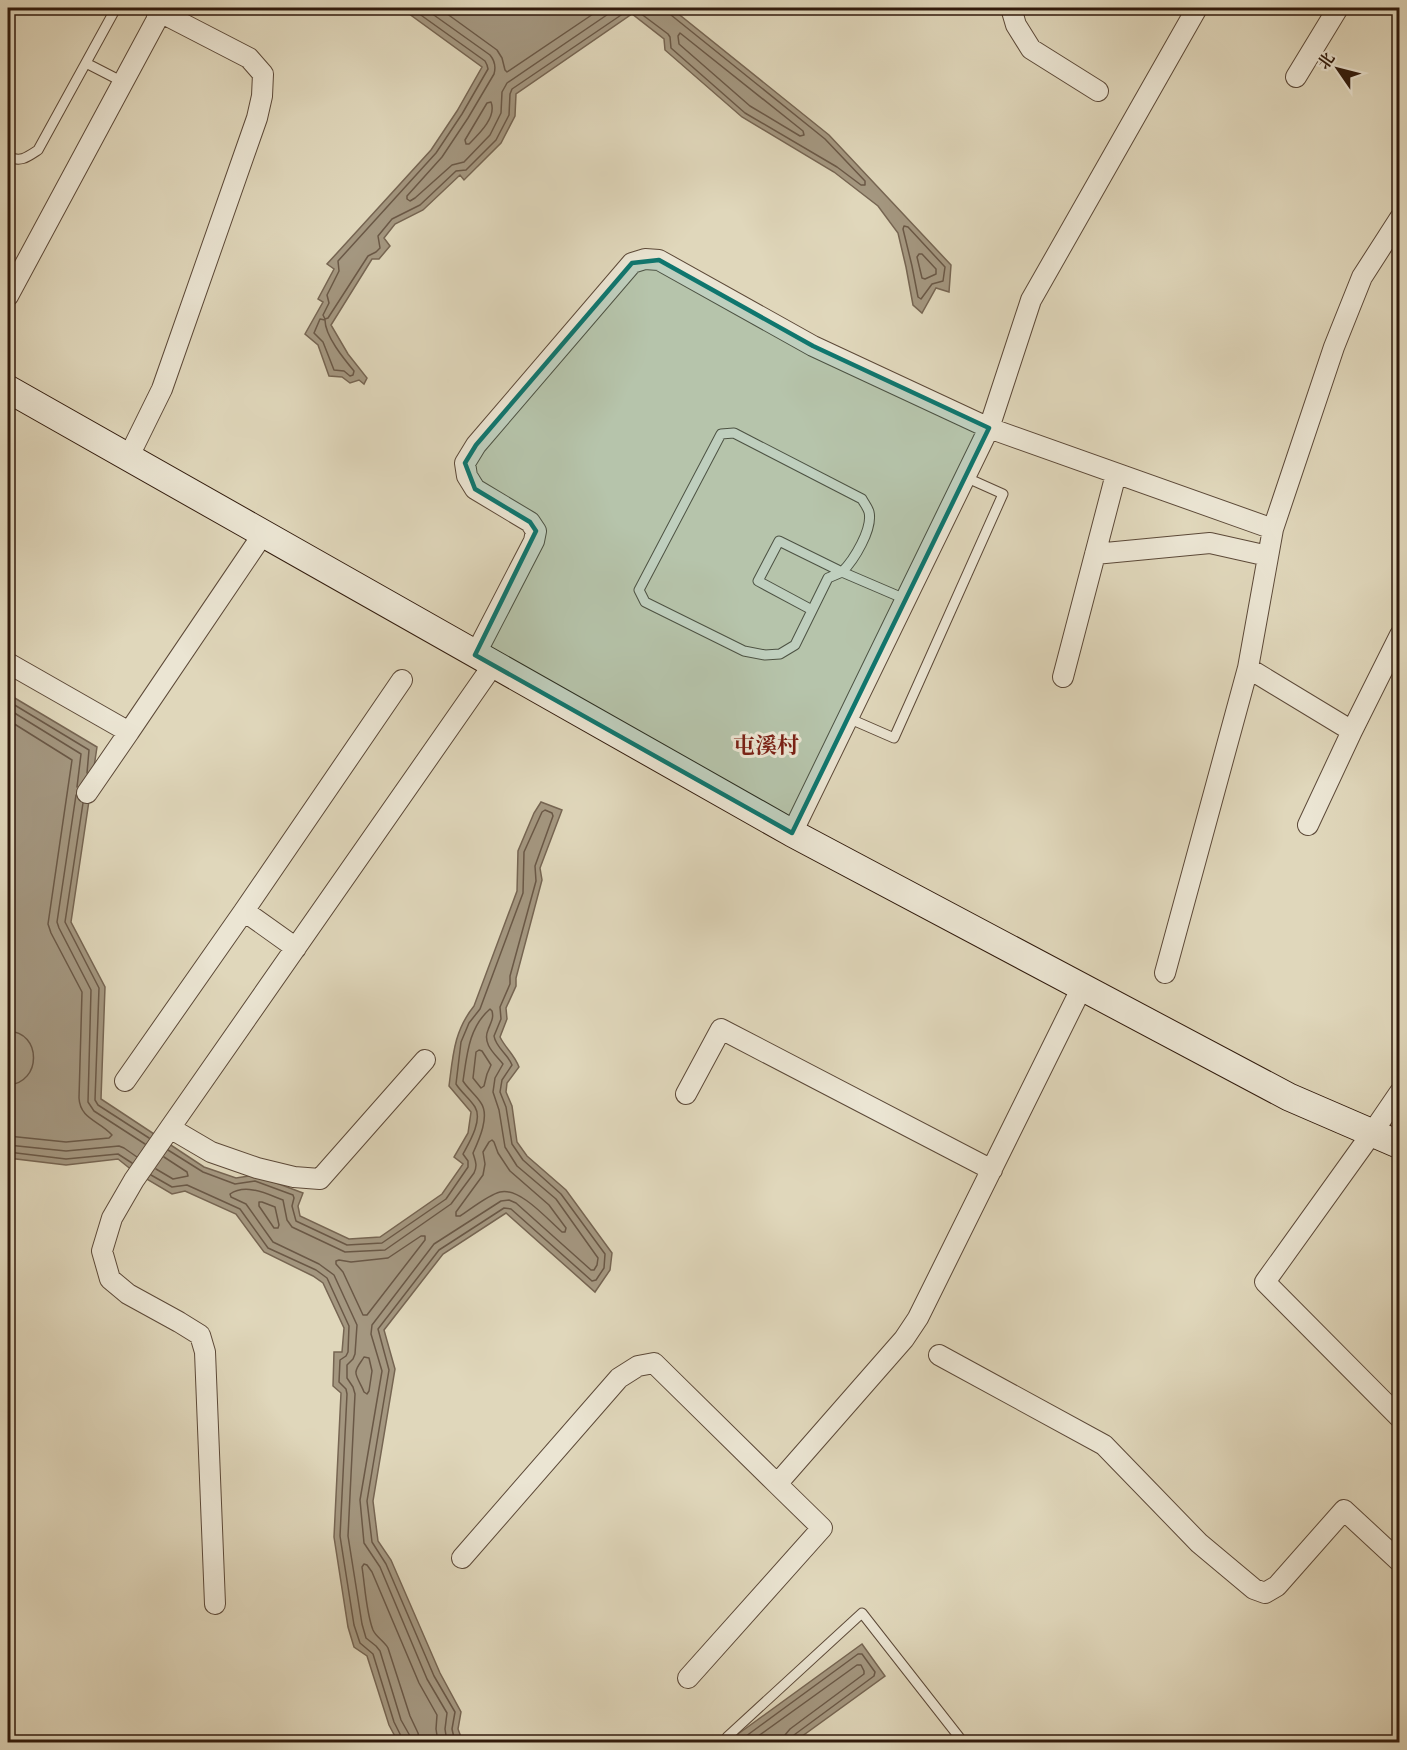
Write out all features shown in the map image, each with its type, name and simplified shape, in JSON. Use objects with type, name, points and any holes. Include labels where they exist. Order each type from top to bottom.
[{"type":"main road","points":[[8,389],[792,833],[1288,1097],[1400,1145]]},
{"type":"street","points":[[1011,8],[1016,25],[1031,49],[1098,91]]},
{"type":"street","points":[[792,833],[988,429],[1032,300],[1197,8]]},
{"type":"street","points":[[1296,77],[1338,8]]},
{"type":"street","points":[[8,296],[156,21],[159,9],[249,58],[263,74],[262,96],[257,118],[162,389],[128,458]]},
{"type":"street","points":[[1164,973],[1248,668],[1274,529],[1334,347],[1362,278],[1400,218]]},
{"type":"street","points":[[215,1604],[205,1353],[200,1335],[128,1294],[110,1279],[102,1251],[112,1218],[134,1180],[296,948],[484,660],[534,541],[536,531],[530,522],[475,489],[467,476],[465,463],[476,445],[632,263],[645,259],[659,260],[813,346],[988,429],[1274,529]]},
{"type":"street","points":[[1063,677],[1116,474]]},
{"type":"street","points":[[87,793],[263,534]]},
{"type":"street","points":[[1095,554],[1210,543],[1269,556]]},
{"type":"street","points":[[1308,825],[1400,635]]},
{"type":"street","points":[[8,663],[129,732]]},
{"type":"street","points":[[1248,668],[1352,731]]},
{"type":"street","points":[[124,1081],[402,680]]},
{"type":"street","points":[[244,911],[296,948]]},
{"type":"street","points":[[777,1484],[904,1339],[918,1318],[1082,987]]},
{"type":"street","points":[[686,1094],[721,1029],[992,1170]]},
{"type":"street","points":[[167,1133],[239,1162],[294,1177],[320,1179],[425,1060]]},
{"type":"street","points":[[1400,1092],[1265,1282],[1400,1418]]},
{"type":"street","points":[[939,1355],[1104,1445],[1198,1543],[1254,1589],[1265,1593],[1277,1586],[1344,1510],[1400,1562]]},
{"type":"street","points":[[462,1558],[620,1378],[638,1366],[654,1363],[822,1528],[688,1678]]},
{"type":"lane","points":[[8,157],[16,160],[27,158],[38,150],[116,8]]},
{"type":"lane","points":[[86,63],[123,82]]},
{"type":"lane","points":[[734,432],[862,499],[869,510],[870,525],[850,564],[842,572],[828,578],[795,645],[780,654],[765,655],[744,651],[645,602],[639,590],[721,434],[734,432]]},
{"type":"lane","points":[[848,718],[894,738],[1003,495],[965,477]]},
{"type":"lane","points":[[812,610],[758,581],[779,541],[842,572],[905,599]]},
{"type":"lane","points":[[727,1737],[862,1613],[963,1743]]},
{"type":"highlighted area","points":[[659,260],[813,346],[989,428],[792,833],[475,655],[536,531],[530,522],[475,489],[465,463],[476,445],[632,263]]},
{"type":"water","points":[[401,8],[671,8],[829,135],[951,265],[949,292],[936,288],[922,313],[913,305],[898,233],[878,206],[834,172],[742,117],[665,50],[664,39],[632,14],[516,94],[515,116],[501,143],[464,180],[460,175],[423,210],[395,224],[384,238],[390,246],[379,259],[372,259],[331,325],[348,354],[367,378],[364,384],[359,380],[350,383],[342,377],[329,376],[318,345],[305,334],[323,302],[318,299],[334,269],[327,264],[431,150],[482,67]]},
{"type":"water","points":[[8,694],[97,747],[71,922],[105,987],[101,1099],[204,1167],[236,1178],[255,1175],[303,1193],[298,1206],[300,1216],[349,1239],[380,1237],[442,1194],[463,1164],[454,1157],[468,1133],[471,1112],[449,1086],[455,1044],[467,1015],[474,1006],[517,891],[518,851],[534,813],[541,802],[562,810],[540,868],[542,880],[516,978],[516,986],[506,1008],[507,1019],[500,1037],[519,1067],[507,1083],[506,1092],[512,1106],[517,1142],[527,1156],[566,1190],[612,1253],[610,1270],[595,1292],[506,1213],[443,1254],[384,1330],[395,1369],[373,1501],[378,1541],[391,1560],[440,1673],[461,1712],[458,1729],[460,1742],[398,1742],[389,1725],[367,1656],[354,1647],[348,1627],[334,1537],[341,1393],[333,1386],[334,1352],[342,1352],[344,1328],[323,1283],[264,1252],[236,1214],[185,1191],[172,1194],[133,1171],[118,1159],[66,1165],[8,1158],[8,1096],[11,1057],[8,1039]]},
{"type":"water","points":[[862,1644],[885,1676],[794,1742],[727,1742]]},
{"type":"district","name":"屯溪村","points":[[766,745]]}]
